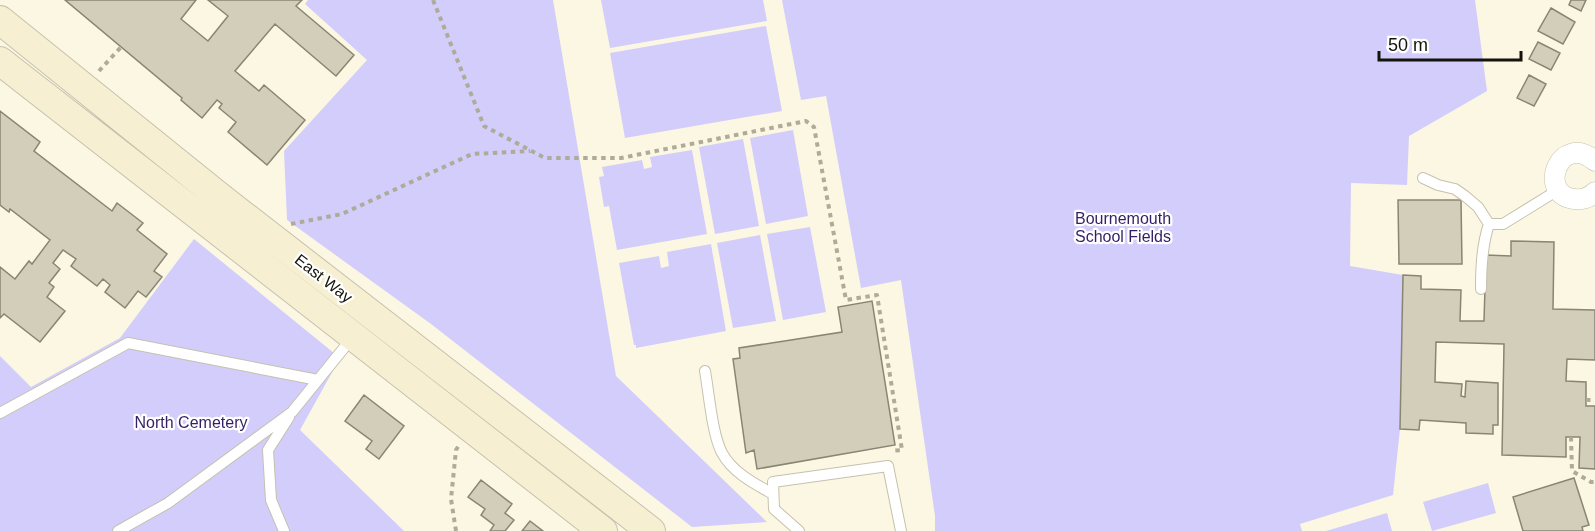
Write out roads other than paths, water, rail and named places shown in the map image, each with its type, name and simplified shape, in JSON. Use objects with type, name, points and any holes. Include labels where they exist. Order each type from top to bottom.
[{"type":"street","name":"East Way","points":[[0,21],[96,97],[159,167],[309,284],[651,531]]},
{"type":"street","name":"East Way","points":[[0,61],[159,167],[277,241],[309,284],[353,336],[603,531]]},
{"type":"street","points":[[1593,154],[1570,154],[1558,162],[1554,174],[1558,190],[1569,199],[1577,200],[1595,192]]},
{"type":"lane","points":[[1424,178],[1438,185],[1455,189],[1478,207],[1490,224]]},
{"type":"lane","points":[[1490,224],[1503,224],[1558,190]]},
{"type":"lane","points":[[1480,289],[1482,255],[1485,236],[1490,224]]},
{"type":"lane","points":[[284,531],[271,500],[268,450],[292,412],[353,336]]},
{"type":"lane","points":[[0,412],[128,343],[318,380]]},
{"type":"lane","points":[[705,371],[717,438],[723,454],[747,478],[773,494]]},
{"type":"lane","points":[[120,530],[168,502],[292,412]]},
{"type":"lane","points":[[799,531],[774,508],[773,482],[888,466],[901,531]]},
{"type":"park label","name":"Bournemouth School Fields","points":[[1123,227]]},
{"type":"park label","name":"North Cemetery","points":[[191,422]]}]
